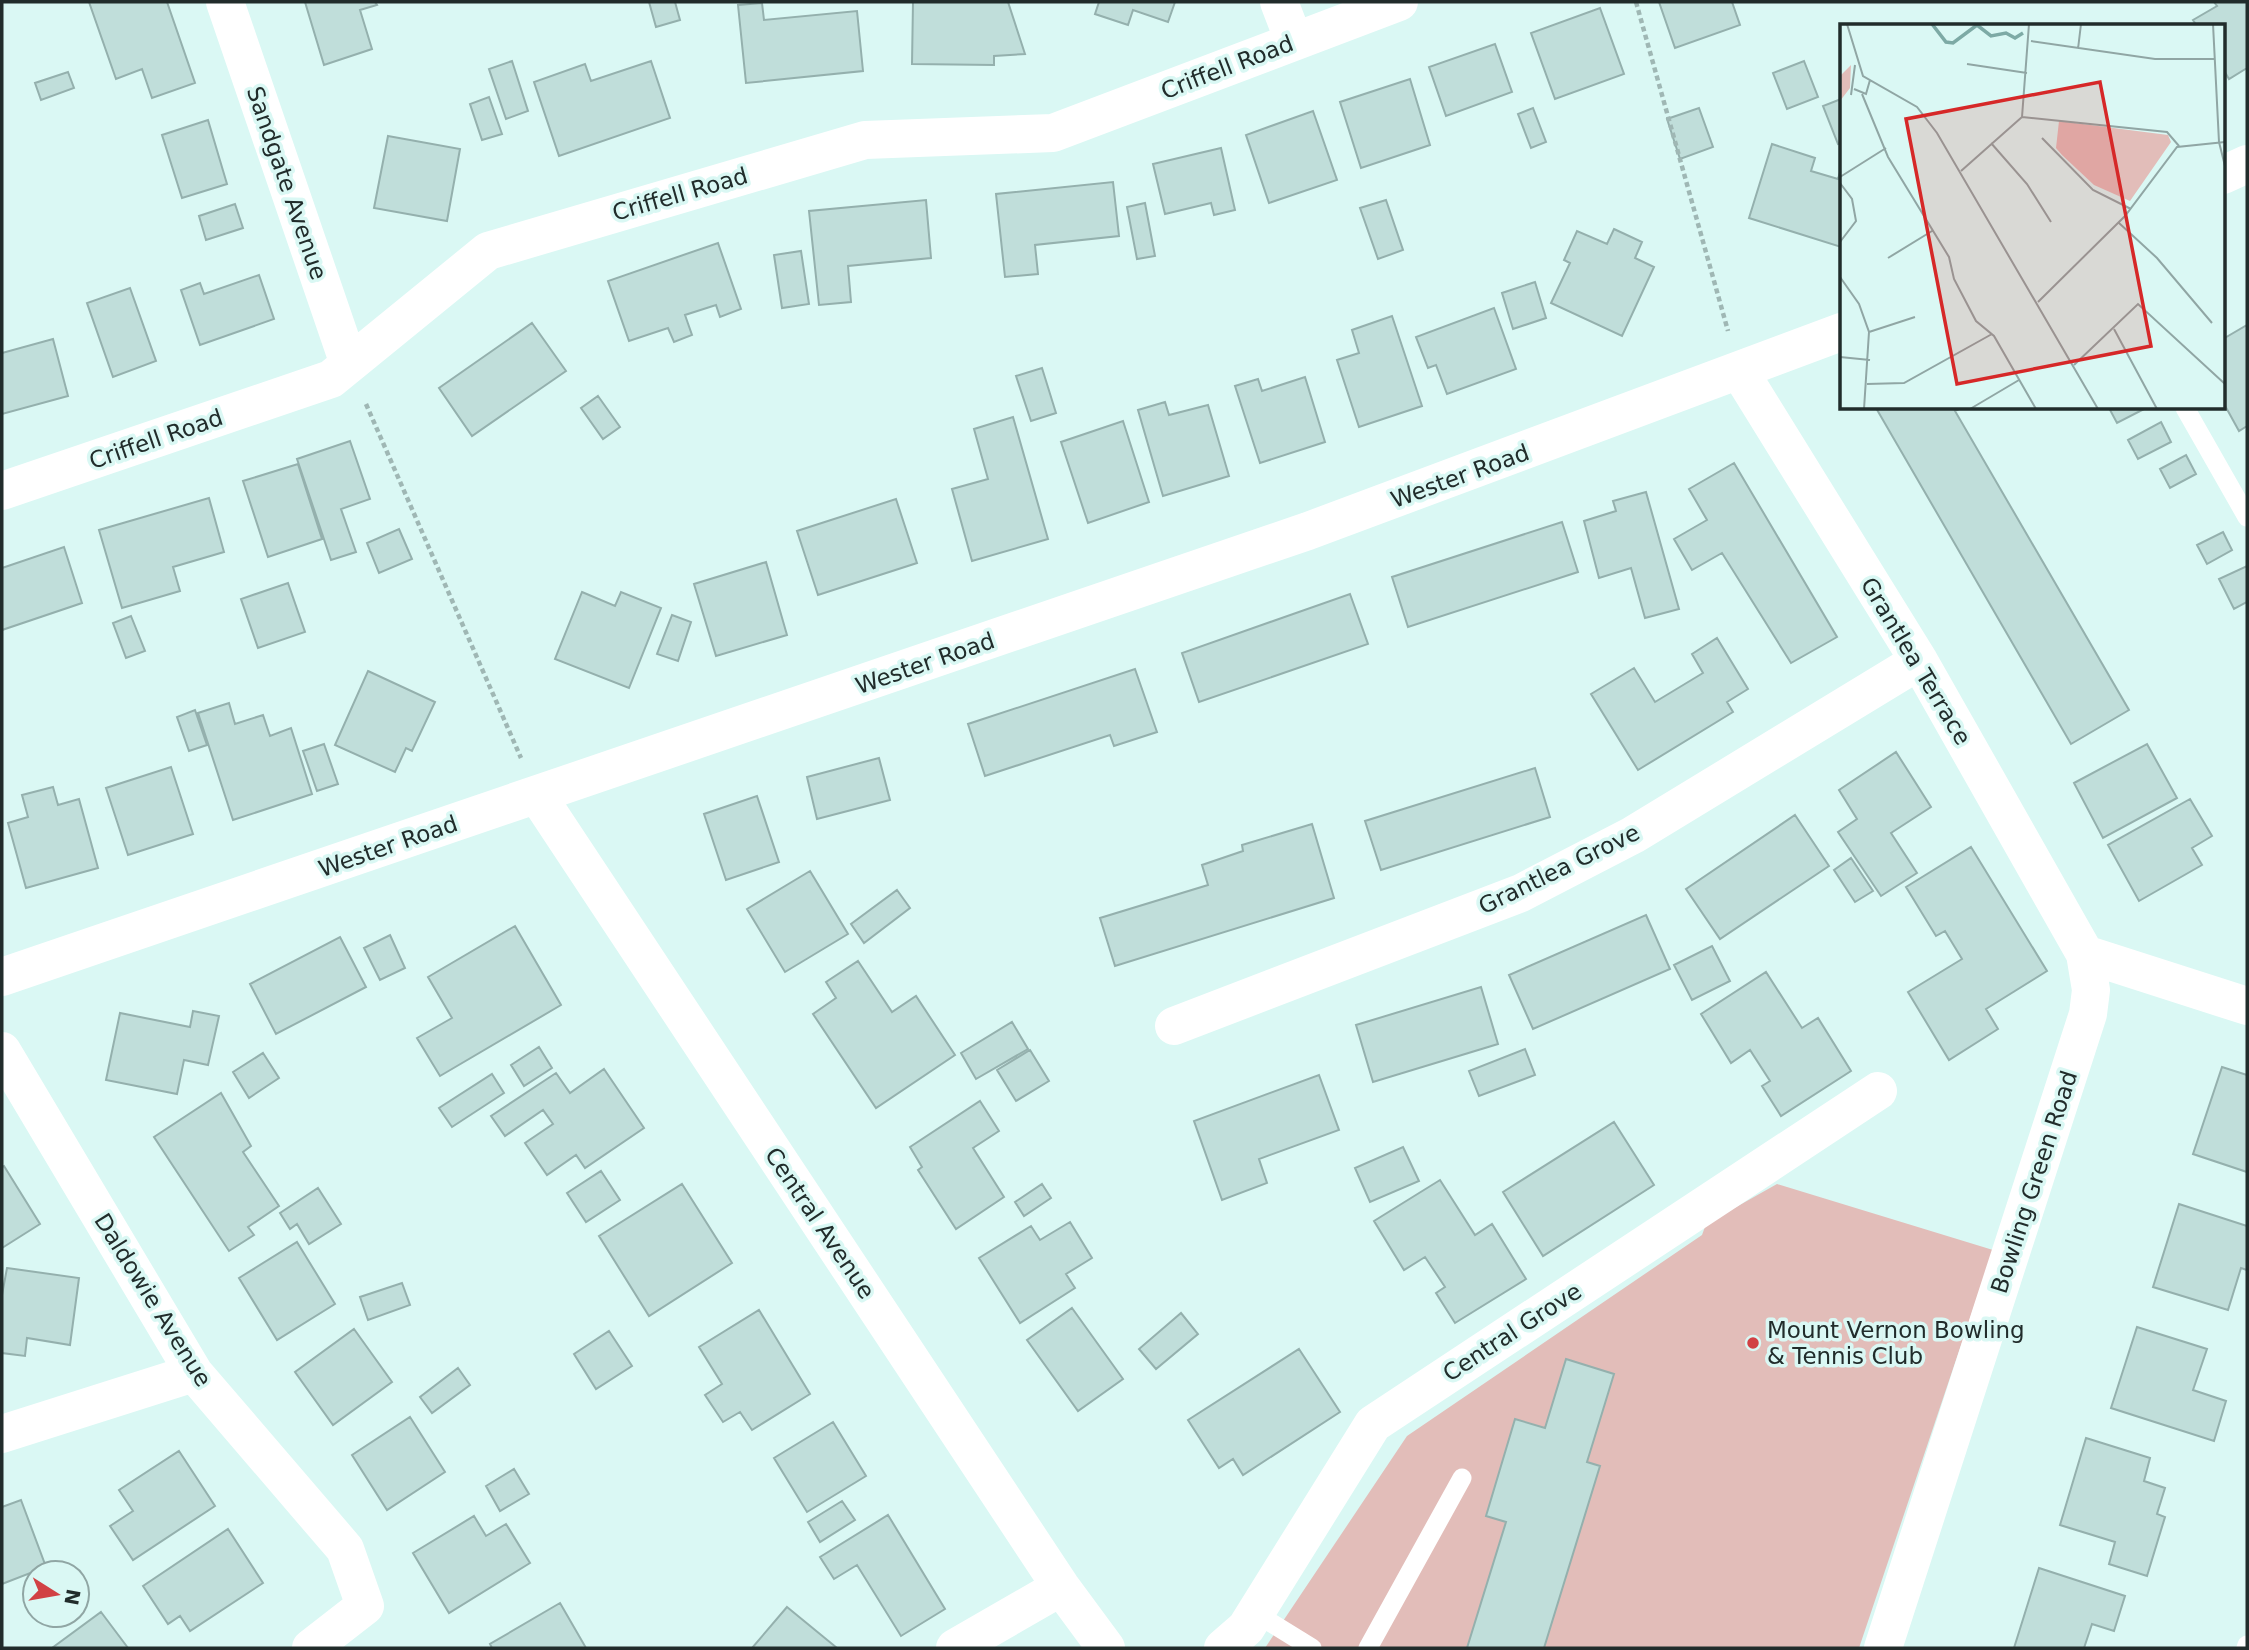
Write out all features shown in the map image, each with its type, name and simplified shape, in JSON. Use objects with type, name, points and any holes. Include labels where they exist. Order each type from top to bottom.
[{"type":"street","name":"Sandgate Avenue","points":[[225,2],[349,364]]},
{"type":"street","points":[[1279,2],[1294,41]]},
{"type":"street","name":"Criffell Road","points":[[2,491],[331,379],[488,251],[865,140],[1053,133],[1399,2]]},
{"type":"street","points":[[2224,174],[2247,164]]},
{"type":"street","name":"Wester Road","points":[[2,977],[1308,531],[1740,372],[1840,332]]},
{"type":"street","name":"Grantlea Terrace","points":[[1740,372],[1919,662],[2085,954]]},
{"type":"street","name":"Grantlea Grove","points":[[1174,1026],[1521,893],[1633,835],[1919,662]]},
{"type":"street","name":"Central Avenue","points":[[537,795],[1061,1587],[1106,1648]]},
{"type":"street","points":[[2085,954],[2247,1006]]},
{"type":"street","name":"Bowling Green Road","points":[[1883,1648],[2088,1014],[2091,990],[2085,954]]},
{"type":"street","name":"Daldowie Avenue","points":[[2,1051],[194,1373],[345,1549],[365,1606],[312,1648]]},
{"type":"street","name":"Central Grove","points":[[1223,1648],[1246,1628],[1373,1424],[1878,1091]]},
{"type":"street","points":[[2,1434],[194,1373]]},
{"type":"street","points":[[955,1648],[1061,1587]]},
{"type":"lane","points":[[2186,410],[2247,517]]},
{"type":"lane","points":[[1368,1648],[1462,1478]]},
{"type":"lane","points":[[1255,1613],[1312,1648]]},
{"type":"path","points":[[1636,2],[1740,372]]},
{"type":"path","points":[[349,364],[537,795]]},
{"type":"shaded area","name":"Mount Vernon Bowling & Tennis Club","points":[[1777,1184],[1993,1250],[1859,1648],[1265,1648],[1407,1436],[1702,1235],[1706,1224]]},
{"type":"building","points":[[89,2],[167,2],[195,83],[152,98],[142,69],[116,79]]},
{"type":"building","points":[[305,2],[375,2],[377,5],[360,10],[372,49],[324,65]]},
{"type":"building","points":[[649,2],[675,2],[680,20],[656,27]]},
{"type":"building","points":[[913,2],[1008,2],[1025,54],[994,56],[994,65],[912,64]]},
{"type":"building","points":[[1099,2],[1175,2],[1168,22],[1133,10],[1128,25],[1095,14]]},
{"type":"building","points":[[1659,2],[1732,2],[1740,25],[1675,48]]},
{"type":"building","points":[[2214,2],[2247,2],[2247,68],[2229,79],[2224,71],[2224,24],[2196,24],[2193,20],[2217,6]]},
{"type":"building","points":[[762,3],[764,20],[857,11],[863,71],[746,83],[738,5]]},
{"type":"building","points":[[1600,8],[1624,74],[1555,99],[1531,33]]},
{"type":"building","points":[[1495,44],[1512,92],[1446,116],[1429,67]]},
{"type":"building","points":[[512,61],[528,111],[506,119],[489,69]]},
{"type":"building","points":[[651,61],[670,118],[559,156],[534,82],[585,64],[591,81]]},
{"type":"building","points":[[1804,61],[1818,97],[1787,109],[1773,73]]},
{"type":"building","points":[[68,72],[74,88],[41,100],[35,83]]},
{"type":"building","points":[[1410,79],[1430,145],[1361,168],[1340,102]]},
{"type":"building","points":[[489,97],[502,134],[482,140],[470,104]]},
{"type":"building","points":[[1840,99],[1840,143],[1838,144],[1823,106]]},
{"type":"building","points":[[1533,108],[1546,142],[1531,148],[1518,114]]},
{"type":"building","points":[[1699,108],[1713,147],[1680,159],[1667,119]]},
{"type":"building","points":[[1313,111],[1337,180],[1269,203],[1246,135]]},
{"type":"building","points":[[208,120],[227,184],[182,198],[162,135]]},
{"type":"building","points":[[388,136],[460,149],[447,221],[374,208]]},
{"type":"building","points":[[1772,144],[1815,158],[1811,171],[1838,179],[1840,172],[1840,247],[1749,218]]},
{"type":"building","points":[[1221,148],[1235,210],[1214,215],[1211,203],[1165,214],[1153,164]]},
{"type":"building","points":[[1113,182],[1119,236],[1035,245],[1038,274],[1005,277],[996,194]]},
{"type":"building","points":[[926,200],[931,258],[848,266],[851,302],[819,305],[809,211]]},
{"type":"building","points":[[1386,200],[1403,250],[1378,259],[1360,208]]},
{"type":"building","points":[[1145,203],[1155,256],[1137,259],[1127,207]]},
{"type":"building","points":[[235,204],[243,228],[206,240],[199,216]]},
{"type":"building","points":[[1614,229],[1642,242],[1635,258],[1654,267],[1622,336],[1551,303],[1570,263],[1564,260],[1577,231],[1607,244]]},
{"type":"building","points":[[718,243],[741,309],[720,317],[716,305],[685,315],[692,335],[674,342],[668,328],[629,341],[608,281]]},
{"type":"building","points":[[801,251],[809,304],[782,308],[774,255]]},
{"type":"building","points":[[259,275],[274,319],[200,345],[181,290],[200,283],[204,294]]},
{"type":"building","points":[[1535,282],[1546,318],[1513,329],[1502,293]]},
{"type":"building","points":[[130,288],[156,361],[113,377],[87,303]]},
{"type":"building","points":[[1494,308],[1516,369],[1447,394],[1436,365],[1428,368],[1416,337]]},
{"type":"building","points":[[1392,316],[1422,406],[1359,427],[1337,360],[1359,353],[1352,330]]},
{"type":"building","points":[[532,323],[566,371],[472,436],[439,388]]},
{"type":"building","points":[[2247,325],[2247,426],[2239,431],[2224,404],[2224,338]]},
{"type":"building","points":[[53,339],[68,396],[2,414],[2,353]]},
{"type":"building","points":[[1042,368],[1056,413],[1031,421],[1016,376]]},
{"type":"building","points":[[1305,377],[1325,442],[1260,463],[1235,386],[1258,379],[1262,391]]},
{"type":"building","points":[[598,396],[620,427],[603,439],[581,408]]},
{"type":"building","points":[[1165,402],[1169,415],[1208,405],[1229,476],[1163,496],[1138,410]]},
{"type":"building","points":[[1877,410],[1957,410],[1955,411],[2129,710],[2071,744]]},
{"type":"building","points":[[2110,410],[2142,410],[2117,423]]},
{"type":"building","points":[[1013,417],[1048,539],[972,561],[952,489],[988,479],[974,429]]},
{"type":"building","points":[[1123,421],[1149,502],[1088,523],[1061,442]]},
{"type":"building","points":[[2161,422],[2171,442],[2138,459],[2128,440]]},
{"type":"building","points":[[350,441],[370,499],[341,509],[356,552],[331,560],[297,459]]},
{"type":"building","points":[[2186,455],[2196,474],[2170,488],[2160,469]]},
{"type":"building","points":[[1734,463],[1837,637],[1791,663],[1722,553],[1692,570],[1674,539],[1707,520],[1689,489]]},
{"type":"building","points":[[298,464],[322,539],[268,557],[243,481]]},
{"type":"building","points":[[1646,492],[1679,609],[1645,618],[1631,568],[1599,578],[1584,521],[1616,511],[1613,501]]},
{"type":"building","points":[[209,498],[224,552],[173,567],[180,591],[122,608],[99,530]]},
{"type":"building","points":[[896,499],[917,563],[818,595],[797,531]]},
{"type":"building","points":[[1562,522],[1578,572],[1408,627],[1392,577]]},
{"type":"building","points":[[399,529],[412,559],[379,573],[367,543]]},
{"type":"building","points":[[2223,532],[2232,550],[2207,564],[2197,545]]},
{"type":"building","points":[[64,547],[82,603],[2,630],[2,568]]},
{"type":"building","points":[[766,562],[787,635],[716,656],[694,584]]},
{"type":"building","points":[[2247,566],[2247,602],[2234,609],[2219,579]]},
{"type":"building","points":[[288,583],[305,632],[258,648],[241,599]]},
{"type":"building","points":[[582,592],[615,606],[621,592],[661,608],[629,688],[555,659]]},
{"type":"building","points":[[1350,594],[1368,644],[1199,702],[1182,653]]},
{"type":"building","points":[[672,615],[691,622],[678,661],[657,654]]},
{"type":"building","points":[[131,616],[145,651],[126,658],[113,623]]},
{"type":"building","points":[[1717,638],[1748,689],[1727,702],[1733,712],[1638,770],[1591,694],[1634,668],[1655,702],[1703,673],[1692,654]]},
{"type":"building","points":[[1135,669],[1157,732],[1114,746],[1110,735],[985,776],[968,724]]},
{"type":"building","points":[[368,671],[435,702],[412,751],[406,748],[395,772],[335,745]]},
{"type":"building","points":[[229,703],[235,724],[263,715],[270,736],[291,728],[312,794],[233,820],[198,713]]},
{"type":"building","points":[[195,710],[207,745],[189,751],[177,717]]},
{"type":"building","points":[[324,744],[338,784],[317,791],[303,751]]},
{"type":"building","points":[[2147,744],[2177,798],[2103,838],[2074,783]]},
{"type":"building","points":[[1896,752],[1931,807],[1891,833],[1917,873],[1881,896],[1838,832],[1857,819],[1839,790]]},
{"type":"building","points":[[879,758],[890,800],[817,819],[807,777]]},
{"type":"building","points":[[171,767],[193,834],[128,855],[106,788]]},
{"type":"building","points":[[1535,768],[1550,817],[1381,870],[1365,821]]},
{"type":"building","points":[[53,787],[58,805],[79,799],[98,868],[26,888],[8,823],[28,817],[22,795]]},
{"type":"building","points":[[757,796],[779,862],[726,880],[704,814]]},
{"type":"building","points":[[2190,799],[2212,836],[2192,848],[2202,865],[2139,901],[2108,845]]},
{"type":"building","points":[[1795,815],[1829,866],[1720,939],[1686,889]]},
{"type":"building","points":[[1312,824],[1334,898],[1115,966],[1100,918],[1208,885],[1202,865],[1243,851],[1242,845]]},
{"type":"building","points":[[1971,847],[2047,971],[1986,1009],[1998,1029],[1949,1060],[1908,992],[1962,959],[1945,931],[1936,936],[1906,887]]},
{"type":"building","points":[[1851,858],[1873,891],[1855,902],[1834,870]]},
{"type":"building","points":[[810,871],[848,934],[785,972],[747,909]]},
{"type":"building","points":[[897,890],[910,908],[864,943],[851,924]]},
{"type":"building","points":[[1646,915],[1670,969],[1533,1029],[1509,975]]},
{"type":"building","points":[[515,926],[561,1005],[440,1076],[417,1038],[452,1018],[428,977]]},
{"type":"building","points":[[390,935],[405,968],[380,980],[364,948]]},
{"type":"building","points":[[340,937],[366,987],[276,1034],[250,984]]},
{"type":"building","points":[[1712,946],[1730,981],[1692,1000],[1674,965]]},
{"type":"building","points":[[858,961],[892,1012],[916,996],[955,1055],[876,1108],[813,1014],[836,998],[826,982]]},
{"type":"building","points":[[1766,972],[1802,1028],[1818,1018],[1851,1071],[1781,1116],[1762,1086],[1770,1081],[1750,1050],[1731,1063],[1701,1014]]},
{"type":"building","points":[[1481,987],[1498,1044],[1373,1082],[1356,1025]]},
{"type":"building","points":[[193,1011],[219,1016],[208,1065],[184,1060],[177,1094],[106,1080],[120,1013],[190,1027]]},
{"type":"building","points":[[1012,1022],[1028,1049],[976,1079],[961,1053]]},
{"type":"building","points":[[539,1047],[552,1068],[524,1086],[511,1065]]},
{"type":"building","points":[[1525,1049],[1535,1075],[1479,1096],[1469,1071]]},
{"type":"building","points":[[1030,1050],[1049,1081],[1016,1101],[997,1070]]},
{"type":"building","points":[[263,1053],[279,1078],[249,1098],[233,1072]]},
{"type":"building","points":[[2222,1067],[2247,1075],[2247,1172],[2193,1154]]},
{"type":"building","points":[[604,1069],[644,1128],[585,1168],[576,1155],[547,1175],[525,1143],[553,1124],[543,1110],[505,1136],[491,1116],[556,1073],[570,1093]]},
{"type":"building","points":[[492,1074],[504,1093],[452,1127],[439,1108]]},
{"type":"building","points":[[1319,1075],[1339,1130],[1259,1159],[1267,1183],[1222,1200],[1194,1121]]},
{"type":"building","points":[[221,1093],[251,1146],[243,1152],[279,1206],[248,1227],[254,1235],[229,1251],[154,1137]]},
{"type":"building","points":[[980,1101],[999,1131],[973,1148],[1004,1197],[956,1229],[918,1170],[922,1167],[910,1147]]},
{"type":"building","points":[[1614,1122],[1654,1185],[1543,1256],[1503,1192]]},
{"type":"building","points":[[1403,1147],[1419,1181],[1370,1202],[1355,1168]]},
{"type":"building","points":[[4,1166],[40,1224],[2,1248],[2,1167]]},
{"type":"building","points":[[601,1171],[620,1200],[586,1222],[567,1193]]},
{"type":"building","points":[[1440,1180],[1475,1235],[1492,1224],[1526,1279],[1455,1323],[1436,1293],[1445,1287],[1425,1257],[1404,1270],[1374,1221]]},
{"type":"building","points":[[682,1184],[732,1263],[649,1316],[599,1236]]},
{"type":"building","points":[[1042,1184],[1051,1198],[1024,1216],[1015,1202]]},
{"type":"building","points":[[318,1188],[341,1224],[309,1244],[297,1224],[290,1229],[280,1213]]},
{"type":"building","points":[[2179,1204],[2247,1226],[2247,1270],[2241,1268],[2228,1310],[2153,1287]]},
{"type":"building","points":[[1070,1222],[1092,1258],[1066,1274],[1075,1288],[1020,1323],[979,1258],[1031,1226],[1040,1240]]},
{"type":"building","points":[[297,1242],[335,1304],[277,1340],[239,1278]]},
{"type":"building","points":[[7,1268],[79,1278],[70,1345],[27,1338],[25,1356],[2,1353],[2,1295]]},
{"type":"building","points":[[402,1283],[410,1305],[368,1320],[360,1297]]},
{"type":"building","points":[[1072,1308],[1123,1379],[1078,1411],[1027,1340]]},
{"type":"building","points":[[759,1310],[810,1394],[752,1430],[740,1412],[723,1422],[705,1395],[722,1384],[699,1347]]},
{"type":"building","points":[[1181,1313],[1198,1334],[1156,1369],[1139,1349]]},
{"type":"building","points":[[2137,1327],[2207,1349],[2193,1390],[2226,1401],[2214,1441],[2111,1408]]},
{"type":"building","points":[[354,1329],[392,1382],[333,1425],[295,1372]]},
{"type":"building","points":[[609,1331],[632,1366],[596,1389],[574,1354]]},
{"type":"building","points":[[1299,1349],[1340,1412],[1243,1475],[1233,1459],[1219,1468],[1188,1420]]},
{"type":"building","points":[[1566,1359],[1614,1374],[1587,1462],[1600,1466],[1544,1648],[1467,1648],[1506,1522],[1486,1516],[1515,1419],[1545,1428]]},
{"type":"building","points":[[458,1368],[470,1385],[432,1413],[420,1397]]},
{"type":"building","points":[[410,1417],[445,1472],[387,1510],[352,1455]]},
{"type":"building","points":[[833,1422],[866,1476],[807,1512],[774,1458]]},
{"type":"building","points":[[2086,1438],[2150,1458],[2144,1481],[2165,1488],[2157,1514],[2165,1517],[2147,1576],[2109,1564],[2115,1542],[2060,1525]]},
{"type":"building","points":[[179,1451],[215,1506],[133,1560],[110,1526],[133,1511],[119,1490]]},
{"type":"building","points":[[514,1469],[529,1494],[500,1511],[486,1486]]},
{"type":"building","points":[[21,1500],[43,1559],[21,1559],[21,1577],[2,1584],[2,1507]]},
{"type":"building","points":[[842,1501],[855,1520],[820,1542],[808,1522]]},
{"type":"building","points":[[888,1515],[945,1609],[901,1636],[857,1565],[834,1579],[820,1557]]},
{"type":"building","points":[[474,1516],[486,1536],[506,1524],[530,1563],[449,1613],[413,1553]]},
{"type":"building","points":[[228,1529],[263,1583],[190,1631],[180,1616],[168,1624],[143,1586]]},
{"type":"building","points":[[2039,1568],[2125,1596],[2114,1631],[2092,1624],[2084,1648],[2014,1648]]},
{"type":"building","points":[[560,1603],[586,1648],[492,1648],[490,1644]]},
{"type":"building","points":[[787,1607],[837,1648],[752,1648]]},
{"type":"building","points":[[101,1612],[128,1648],[52,1648],[78,1629],[91,1629],[91,1619]]},
{"type":"place","name":"Mount Vernon Bowling & Tennis Club","points":[[1753,1343]]}]
